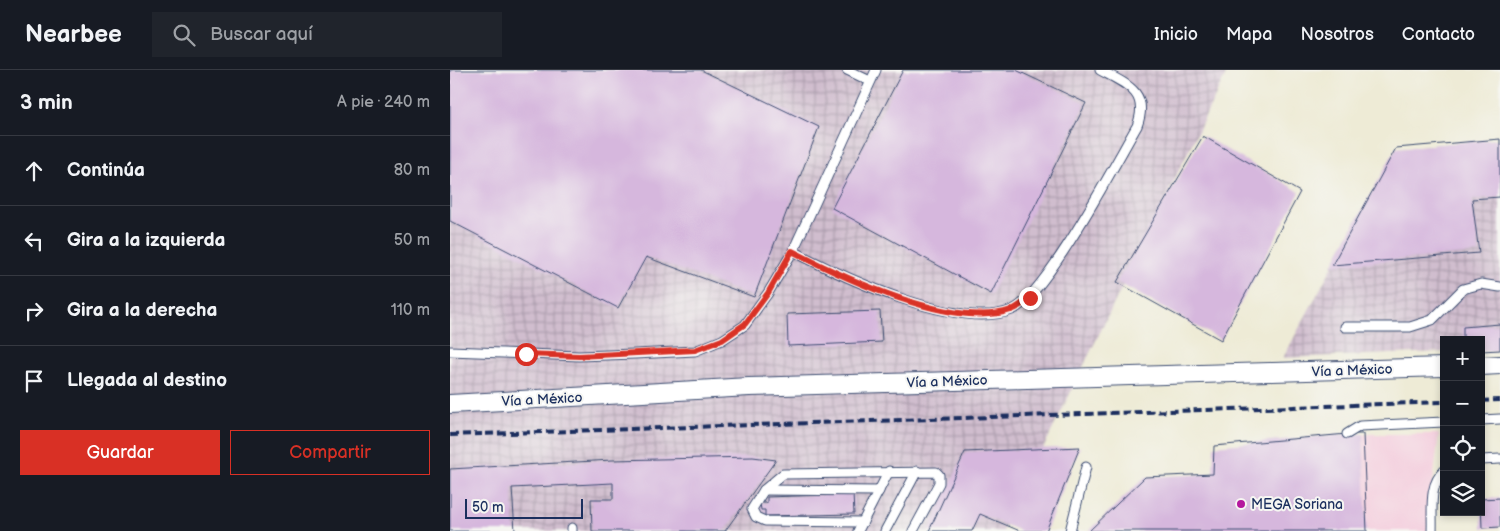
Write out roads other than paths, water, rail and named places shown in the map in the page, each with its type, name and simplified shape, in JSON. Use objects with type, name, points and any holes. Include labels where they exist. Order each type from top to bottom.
[{"type":"street","points":[[1485,366],[1500,365]]},
{"type":"street","name":"Vía a México","points":[[450,404],[749,387],[1440,367]]},
{"type":"lane","points":[[847,70],[870,81]]},
{"type":"lane","points":[[450,351],[476,354],[579,356],[695,350],[722,340],[745,324],[768,293],[792,251],[876,70]]},
{"type":"lane","points":[[792,251],[845,278],[888,294],[923,304],[966,314],[990,315],[1012,310],[1030,298],[1050,271],[1138,126],[1142,105],[1138,96],[1131,88],[1100,70]]},
{"type":"lane","points":[[1345,327],[1410,326],[1432,320],[1463,289],[1481,284],[1500,287]]},
{"type":"lane","points":[[1485,420],[1500,419]]},
{"type":"lane","points":[[1347,434],[1360,426],[1440,422]]},
{"type":"lane","points":[[1485,460],[1500,459]]},
{"type":"lane","points":[[1070,531],[1086,467]]},
{"type":"lane","points":[[885,531],[917,470]]},
{"type":"lane","points":[[864,522],[759,519],[753,515],[752,509],[764,490],[779,476],[786,473],[917,470],[936,472],[940,479],[912,531]]},
{"type":"lane","points":[[858,531],[889,471]]},
{"type":"lane","points":[[1432,531],[1434,487],[1436,480],[1443,471]]},
{"type":"lane","points":[[764,490],[879,491]]},
{"type":"railway","points":[[1485,401],[1500,400]]},
{"type":"railway","points":[[450,435],[1440,402]]},
{"type":"place","name":"MEGA Soriana","points":[[1241,504]]}]
